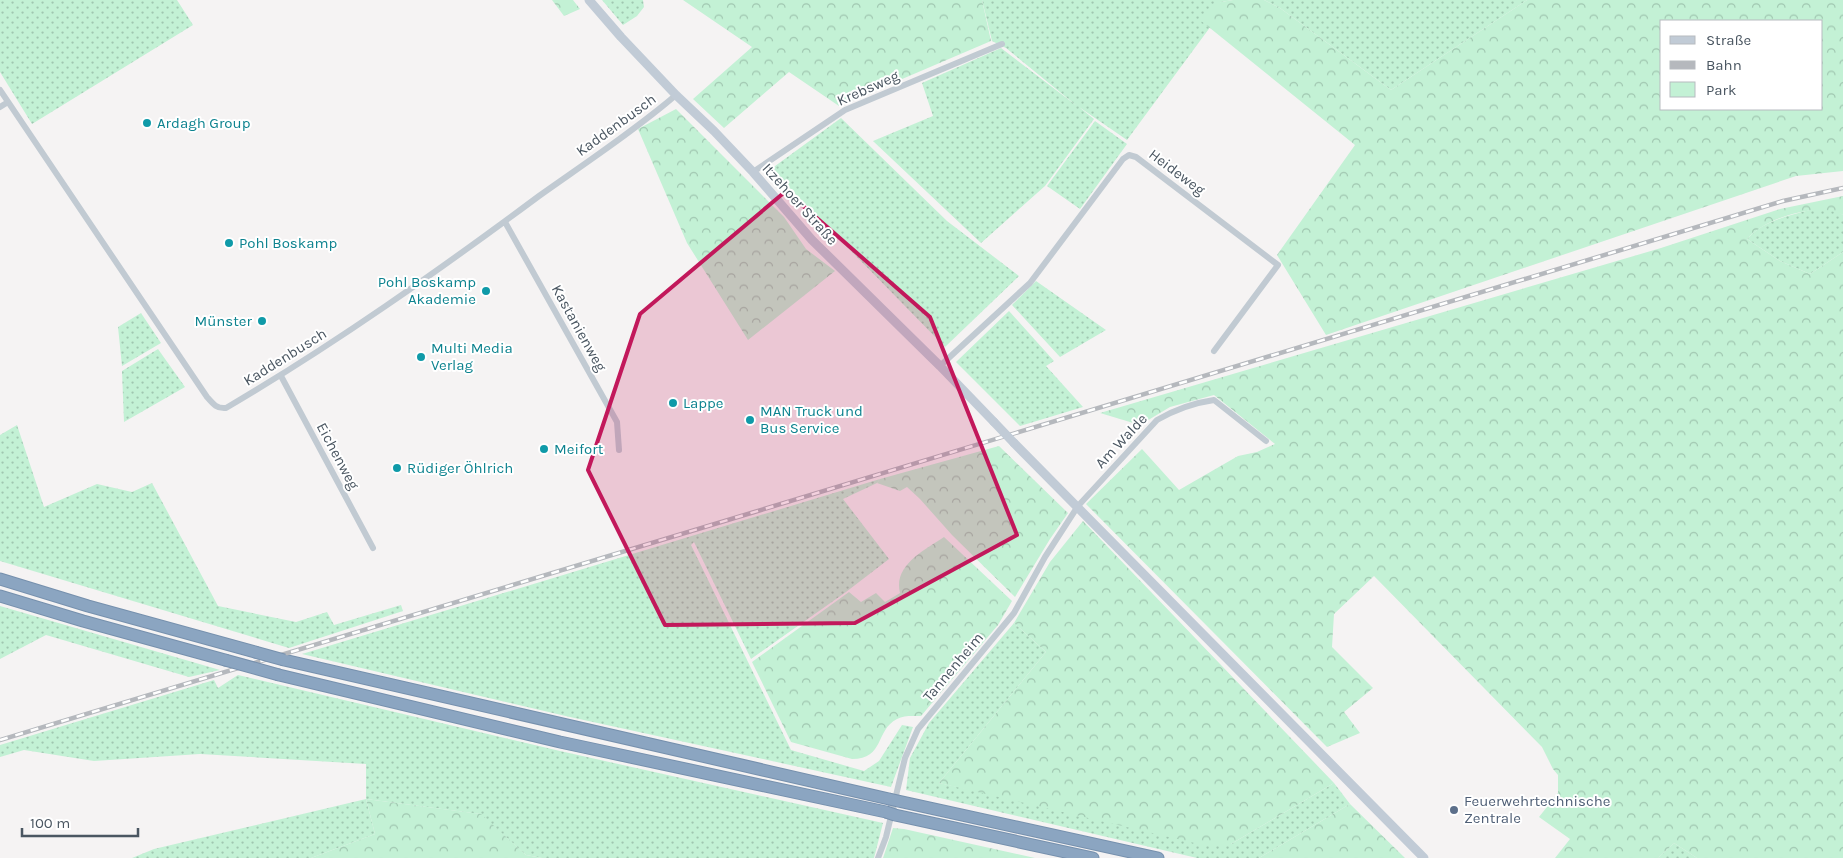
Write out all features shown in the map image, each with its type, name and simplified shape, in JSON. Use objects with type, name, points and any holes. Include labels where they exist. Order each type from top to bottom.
[{"type":"highway","points":[[0,579],[88,606],[284,660],[893,800],[1158,858]]},
{"type":"highway","points":[[0,596],[225,660],[560,742],[1093,858]]},
{"type":"main road","name":"Itzehoer Straße","points":[[589,0],[621,38],[753,172],[812,240],[940,366],[1424,858]]},
{"type":"street","name":"Krebsweg","points":[[753,172],[845,110],[1002,44]]},
{"type":"street","name":"Kaddenbusch","points":[[0,90],[213,404],[221,408],[226,408],[281,376],[376,313],[504,222],[676,95]]},
{"type":"street","points":[[0,107],[8,102]]},
{"type":"street","name":"Heideweg","points":[[940,366],[1030,283],[1123,158],[1129,155],[1136,157],[1278,265],[1214,351]]},
{"type":"street","name":"Kastanienweg","points":[[504,222],[617,422],[619,450]]},
{"type":"street","name":"Eichenweg","points":[[281,376],[373,548]]},
{"type":"street","name":"Am Walde","points":[[1078,506],[1157,420],[1174,410],[1192,403],[1214,400],[1266,441]]},
{"type":"street","name":"Tannenheim","points":[[878,858],[886,837],[906,758],[918,729],[1014,613],[1045,558],[1078,506]]},
{"type":"highlighted area","points":[[786,191],[930,317],[1017,535],[855,623],[665,625],[588,470],[640,314]]},
{"type":"green space","points":[[0,0],[177,0],[193,25],[32,124],[0,72]]},
{"type":"green space","points":[[552,0],[573,0],[580,9],[564,16]]},
{"type":"green space","points":[[602,0],[643,0],[644,7],[637,16],[623,25]]},
{"type":"green space","points":[[683,0],[982,0],[991,41],[839,106],[789,72],[724,128],[693,99],[752,47]]},
{"type":"green space","points":[[982,0],[1233,0],[1221,2],[1211,26],[1127,140],[1079,107],[1094,119],[1045,186],[981,243],[873,141],[933,116],[922,83],[1001,48],[1077,106],[1006,48],[992,41]]},
{"type":"green space","points":[[1264,0],[1527,0],[1391,90],[1280,8]]},
{"type":"green space","points":[[1264,0],[1280,8],[1391,90],[1527,0],[1843,0],[1843,171],[1796,176],[1326,335],[1277,255],[1355,145],[1200,20],[1221,2]]},
{"type":"green space","points":[[676,109],[784,217],[806,249],[835,271],[748,340],[687,243],[638,129]]},
{"type":"green space","points":[[841,118],[947,221],[1019,276],[945,347],[771,169]]},
{"type":"green space","points":[[1095,121],[1127,144],[1080,209],[1047,186]]},
{"type":"green space","points":[[1843,196],[1843,215],[1832,211],[1820,210],[1792,214],[1766,224],[1747,239],[1780,261],[1810,274],[1843,252],[1843,858],[1697,858],[1674,843],[1658,858],[1555,858],[1570,839],[1539,817],[1558,793],[1558,775],[1542,747],[1374,576],[1334,614],[1332,647],[1373,688],[1344,712],[1360,733],[1327,747],[1086,504],[1142,449],[1179,490],[1238,456],[1257,452],[1275,444],[1214,395],[1170,407],[1140,425],[1100,413],[1661,248],[1780,209]]},
{"type":"green space","points":[[1810,210],[1835,210],[1843,215],[1843,252],[1810,274],[1780,261],[1747,239],[1768,223]]},
{"type":"green space","points":[[1036,281],[1106,330],[1060,357],[1012,305]]},
{"type":"green space","points":[[1009,311],[1054,361],[1046,366],[1083,407],[1020,426],[956,362]]},
{"type":"green space","points":[[141,313],[161,343],[122,366],[118,327]]},
{"type":"green space","points":[[158,349],[185,387],[124,422],[122,371]]},
{"type":"green space","points":[[17,425],[44,507],[97,484],[132,492],[152,483],[218,606],[296,622],[327,612],[334,625],[401,605],[403,611],[289,648],[0,561],[0,435]]},
{"type":"green space","points":[[999,446],[1068,513],[1015,597],[952,535],[907,487],[900,491],[877,483],[880,479]]},
{"type":"green space","points":[[880,479],[877,483],[843,499],[889,559],[751,659],[694,542],[691,545],[791,750],[864,771],[879,761],[902,725],[913,727],[891,787],[570,717],[302,654]]},
{"type":"green space","points":[[1083,521],[1334,783],[1231,844],[1203,845],[939,783],[1046,652],[1014,623],[1050,562]]},
{"type":"green space","points":[[944,537],[1012,601],[998,625],[921,716],[903,717],[890,724],[875,749],[863,758],[852,759],[791,742],[752,662],[849,592],[861,602],[876,593],[885,602],[900,593],[899,583],[901,574],[906,566],[912,559]]},
{"type":"green space","points":[[0,606],[220,670],[189,677],[46,635],[0,659]]},
{"type":"green space","points":[[1014,623],[1046,652],[939,783],[1231,844],[1334,783],[1350,804],[1259,858],[1197,858],[906,790],[910,758],[929,723]]},
{"type":"green space","points":[[238,675],[560,751],[883,823],[874,858],[542,858],[526,855],[480,814],[366,799],[366,764],[200,754],[94,761],[24,750],[0,757],[0,745],[214,680],[218,688]]},
{"type":"green space","points":[[366,799],[375,834],[311,858],[132,858],[154,849]]},
{"type":"green space","points":[[366,799],[481,814],[526,855],[542,858],[311,858],[375,834]]},
{"type":"green space","points":[[1350,804],[1405,858],[1259,858]]},
{"type":"green space","points":[[893,828],[904,829],[1035,858],[883,858]]},
{"type":"green space","points":[[1674,843],[1697,858],[1658,858]]},
{"type":"railway","points":[[0,740],[1783,201],[1843,188]]},
{"type":"place","name":"Ardagh Group","points":[[147,123]]},
{"type":"place","name":"Pohl Boskamp","points":[[229,243]]},
{"type":"place","name":"Pohl Boskamp Akademie","points":[[486,291]]},
{"type":"place","name":"Münster","points":[[262,321]]},
{"type":"place","name":"Multi Media Verlag","points":[[421,357]]},
{"type":"place","name":"Lappe","points":[[673,403]]},
{"type":"place","name":"MAN Truck und Bus Service","points":[[750,420]]},
{"type":"place","name":"Meifort","points":[[544,449]]},
{"type":"place","name":"Rüdiger Öhlrich","points":[[397,468]]},
{"type":"place","name":"Feuerwehrtechnische Zentrale","points":[[1454,810]]}]
